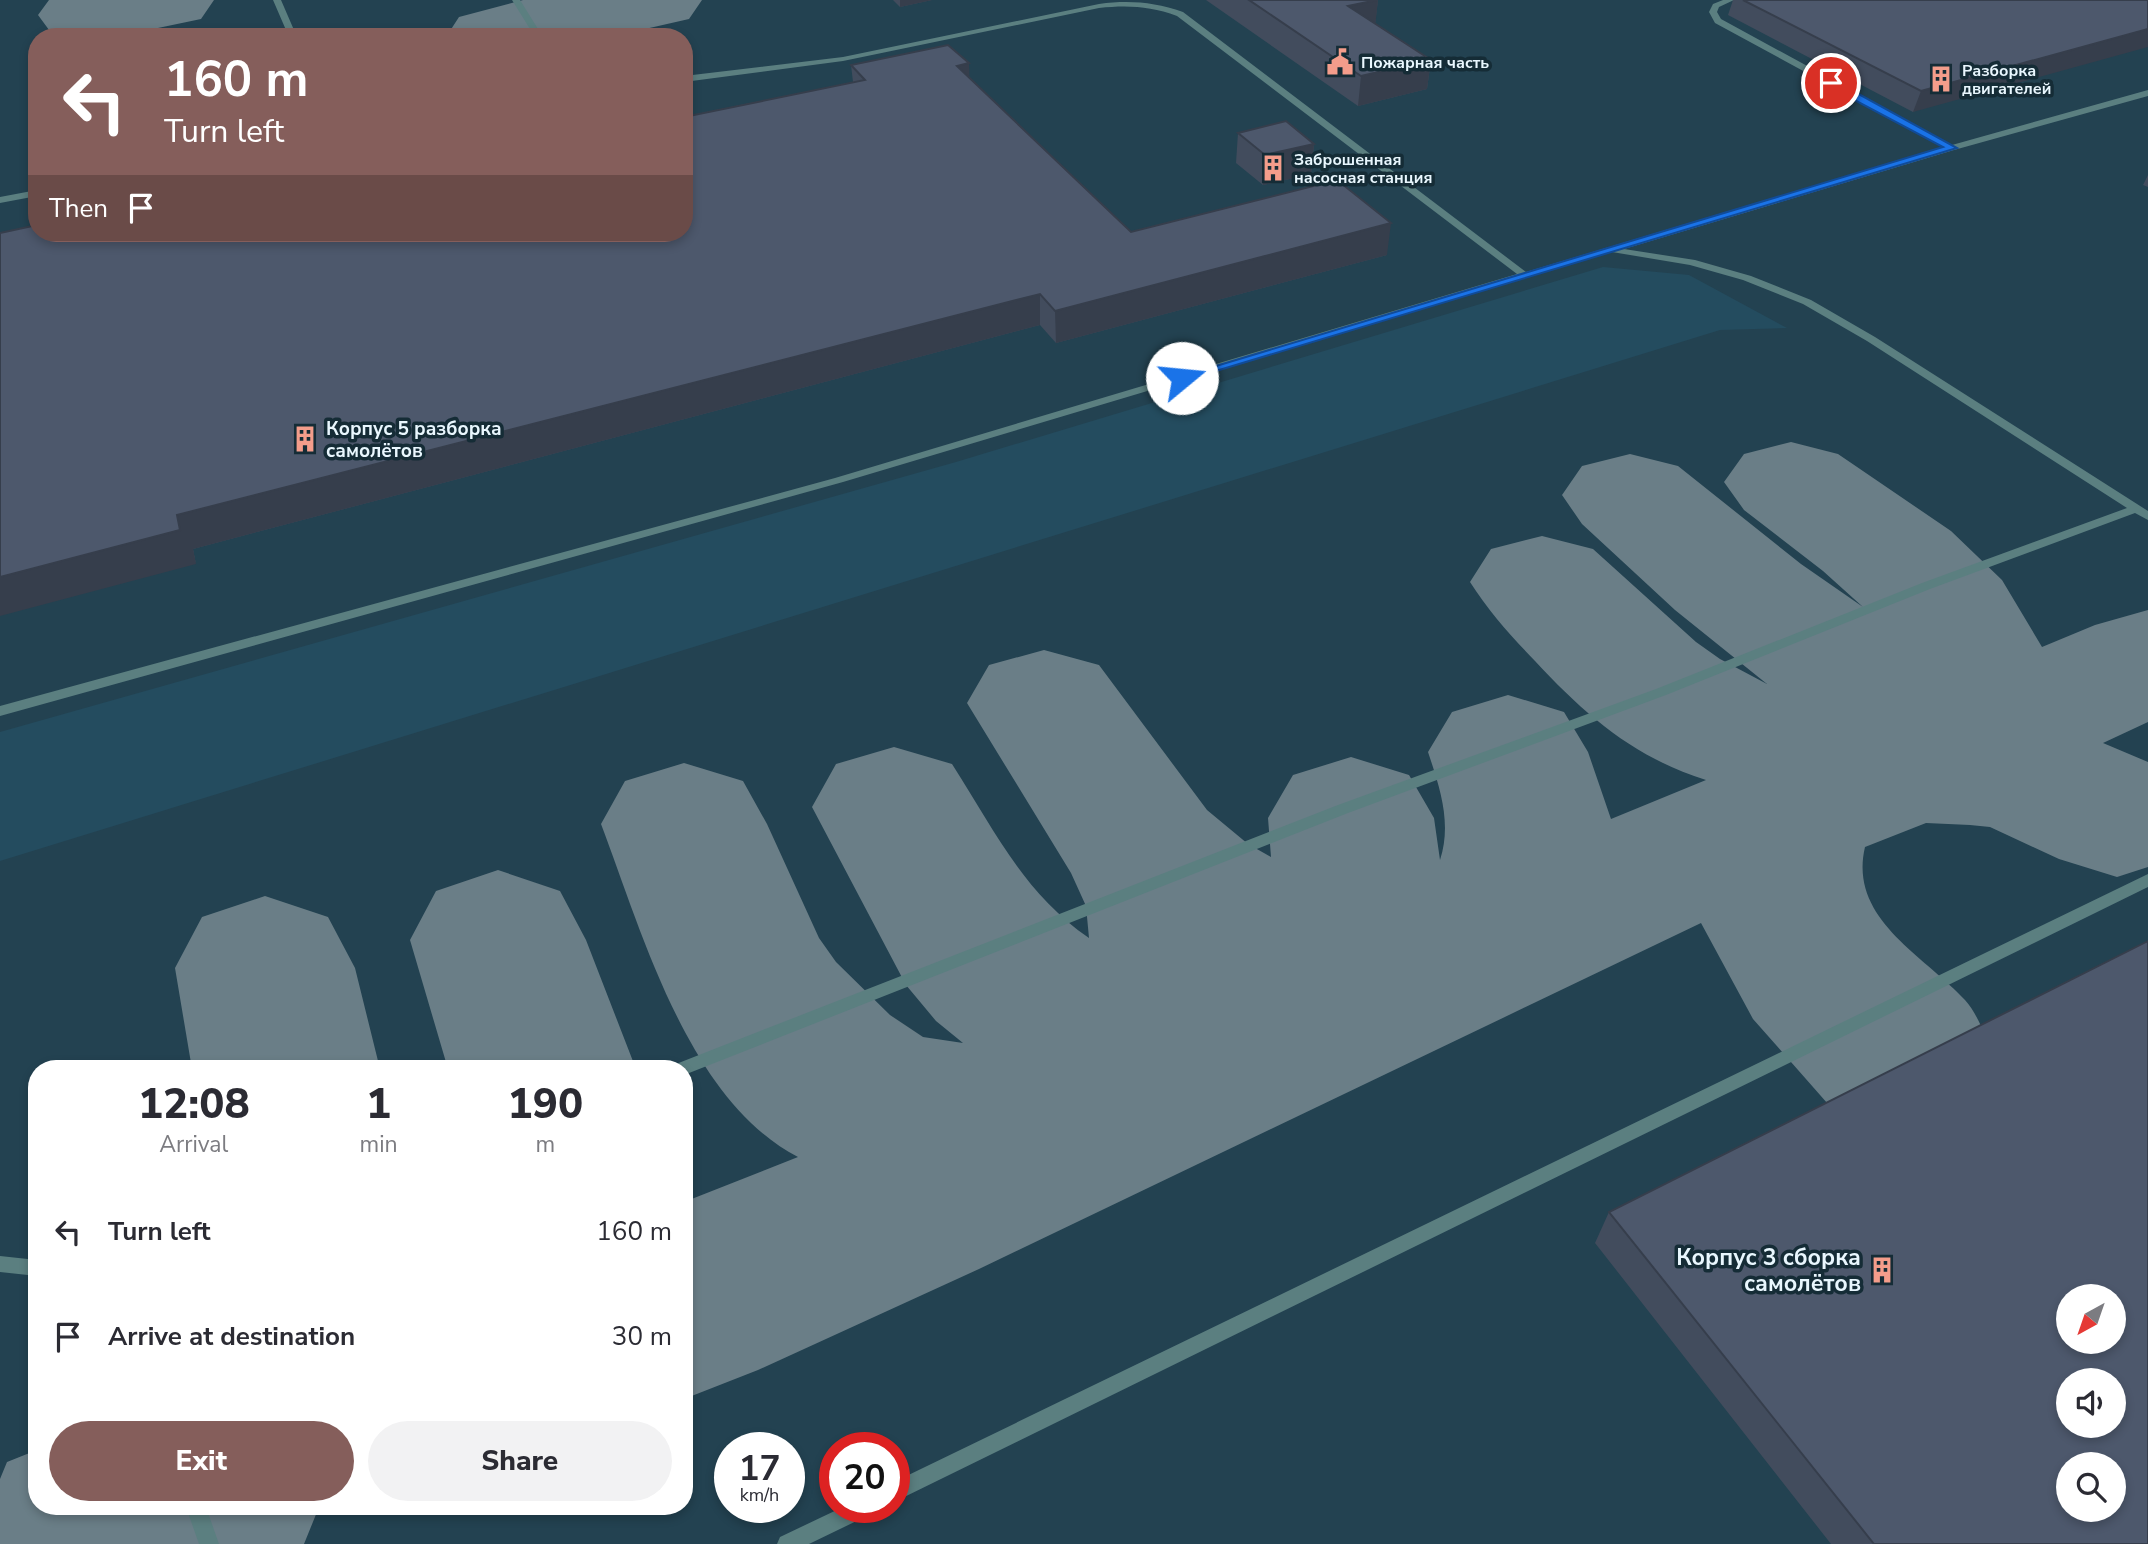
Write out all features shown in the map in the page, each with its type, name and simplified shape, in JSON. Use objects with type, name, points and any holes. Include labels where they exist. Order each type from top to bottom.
[{"type":"lane","points":[[277,0],[289,28]]},
{"type":"lane","points":[[516,0],[533,28]]},
{"type":"lane","points":[[1730,0],[1716,6],[1713,12],[1718,21],[1951,148]]},
{"type":"lane","points":[[693,78],[843,59],[1098,6],[1131,1],[1157,5],[1180,14],[1525,276]]},
{"type":"lane","points":[[0,711],[839,480],[1951,148],[2148,93]]},
{"type":"lane","points":[[0,200],[28,195]]},
{"type":"lane","points":[[1611,250],[1691,262],[1747,278],[1807,302],[1871,339],[2142,513]]},
{"type":"lane","points":[[693,1065],[1343,809],[1661,692],[1926,586],[2142,513]]},
{"type":"lane","points":[[910,1484],[2148,880]]},
{"type":"lane","points":[[0,1264],[28,1267]]},
{"type":"lane","points":[[199,1515],[209,1544]]},
{"type":"lane","points":[[788,1544],[831,1523]]},
{"type":"shaded area","points":[[0,0],[2148,0],[2148,1544],[0,1544]]},
{"type":"shaded area","points":[[1603,267],[1689,275],[1787,328],[1720,330],[0,861],[0,732],[956,462]]},
{"type":"building","points":[[1249,0],[1377,0],[1348,6],[1431,60],[1361,76]]},
{"type":"building","name":"Разборка двигателей","points":[[1743,0],[2148,0],[2148,29],[1921,91]]},
{"type":"building","name":"Корпус 5 разборка самолётов","points":[[948,45],[969,63],[957,66],[1131,232],[1337,180],[1391,223],[1055,311],[1040,294],[177,515],[180,530],[0,577],[0,233],[28,227],[28,242],[693,242],[693,115],[865,80],[851,65]]},
{"type":"building","points":[[1286,121],[1314,144],[1265,155],[1238,133]]},
{"type":"building","name":"Корпус 3 сборка самолётов","points":[[2148,941],[2148,1544],[1874,1544],[1609,1212]]},
{"type":"taxiway","points":[[84,15],[169,0]]},
{"type":"taxiway","points":[[524,28],[657,0]]},
{"type":"taxiway","points":[[1791,482],[1872,540],[1928,588],[1950,614],[1966,641],[1973,669],[1970,694]]},
{"type":"taxiway","points":[[1630,495],[1774,617],[1826,652],[1890,680],[1970,694]]},
{"type":"taxiway","points":[[1542,582],[1642,679],[1665,697],[1718,725],[1747,736],[1827,754]]},
{"type":"taxiway","points":[[1914,765],[2148,661]]},
{"type":"taxiway","points":[[1827,754],[1874,757],[1940,753],[1963,713],[1970,694]]},
{"type":"taxiway","points":[[1970,694],[2006,696]]},
{"type":"taxiway","points":[[1044,703],[1147,855]]},
{"type":"taxiway","points":[[1827,754],[1834,725]]},
{"type":"taxiway","points":[[1471,951],[1512,888],[1528,847],[1527,811],[1508,752]]},
{"type":"taxiway","points":[[1797,808],[1827,754]]},
{"type":"taxiway","points":[[1797,808],[1914,765]]},
{"type":"taxiway","points":[[1914,765],[1970,767],[2019,773],[2117,816]]},
{"type":"taxiway","points":[[894,807],[968,936],[999,970],[1034,996],[1071,1015],[1111,1027],[1153,1035]]},
{"type":"taxiway","points":[[1471,951],[1597,894],[1701,853],[1797,808]]},
{"type":"taxiway","points":[[1797,808],[1778,858],[1778,888],[1785,917],[1798,944],[1816,969],[1901,1057]]},
{"type":"taxiway","points":[[1346,953],[1356,903],[1351,818]]},
{"type":"taxiway","points":[[684,824],[760,999],[793,1041],[823,1072],[855,1094],[889,1110],[924,1121],[998,1129],[1079,1128]]},
{"type":"taxiway","points":[[1147,855],[1187,891],[1237,922],[1286,943],[1346,953]]},
{"type":"taxiway","points":[[1147,855],[1175,915],[1178,954],[1174,983],[1153,1035]]},
{"type":"taxiway","points":[[498,940],[539,1060]]},
{"type":"taxiway","points":[[1285,1035],[1471,951]]},
{"type":"taxiway","points":[[1346,953],[1397,958],[1471,951]]},
{"type":"taxiway","points":[[1285,1035],[1334,975],[1346,953]]},
{"type":"taxiway","points":[[265,968],[284,1060]]},
{"type":"taxiway","points":[[1079,1128],[1118,1084],[1153,1035]]},
{"type":"taxiway","points":[[1153,1035],[1197,1038],[1282,1036]]},
{"type":"taxiway","points":[[1079,1128],[1282,1036]]},
{"type":"taxiway","points":[[693,1297],[1079,1128]]},
{"type":"taxiway","points":[[89,1544],[180,1515]]},
{"type":"place","name":"Пожарная часть","points":[[1340,62]]},
{"type":"place","name":"Разборка двигателей","points":[[1941,79]]},
{"type":"place","name":"Заброшенная насосная станция","points":[[1273,168]]},
{"type":"place","name":"Корпус 5 разборка самолётов","points":[[305,439]]},
{"type":"place","name":"Корпус 3 сборка самолётов","points":[[1882,1270]]},
{"type":"route","points":[[1182,378],[1951,148],[1831,83]]}]
